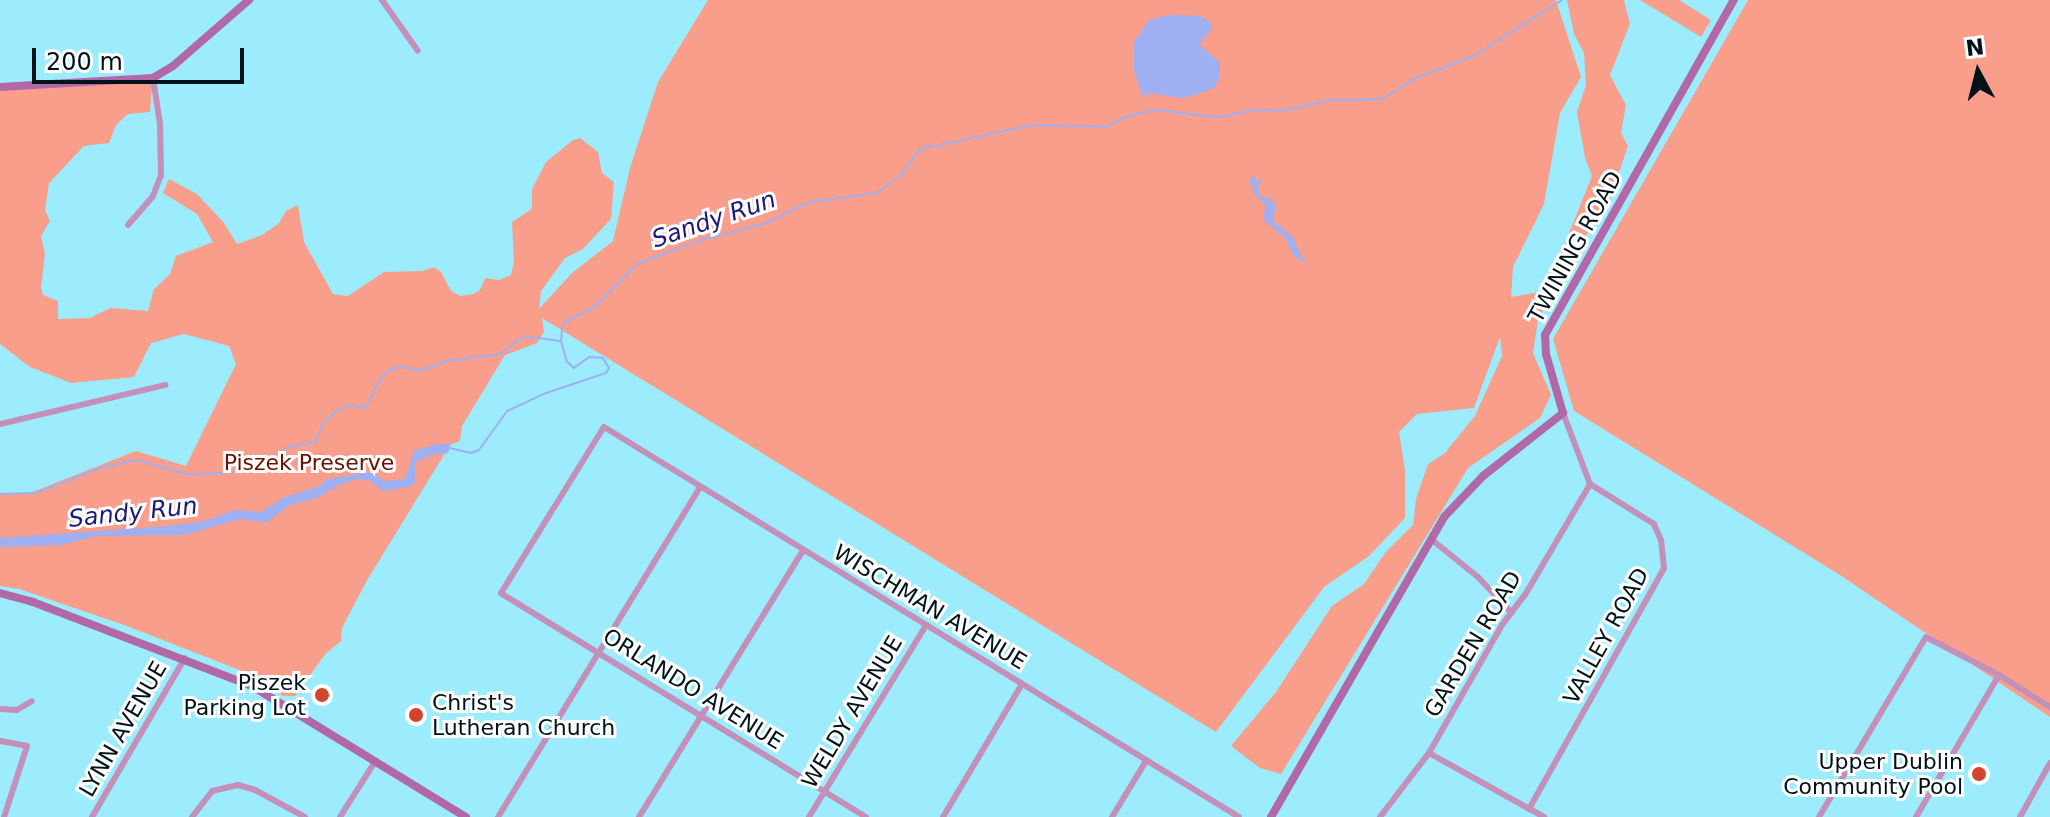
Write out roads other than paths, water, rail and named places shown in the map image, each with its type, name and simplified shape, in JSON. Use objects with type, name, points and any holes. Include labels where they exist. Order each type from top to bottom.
[{"type":"street","points":[[0,87],[153,78],[173,66],[249,0]]},
{"type":"street","points":[[382,0],[418,51]]},
{"type":"street","name":"TWINING ROAD","points":[[1563,413],[1546,354],[1545,335],[1734,0]]},
{"type":"street","points":[[128,225],[153,196],[161,175],[160,124],[153,78]]},
{"type":"street","points":[[0,424],[165,385]]},
{"type":"street","points":[[1271,817],[1431,539],[1458,499],[1563,413],[1590,484]]},
{"type":"street","name":"WISCHMAN AVENUE","points":[[501,593],[604,427],[1239,817]]},
{"type":"street","name":"GARDEN ROAD","points":[[1380,817],[1429,753],[1590,484]]},
{"type":"street","name":"VALLEY ROAD","points":[[1529,809],[1664,568],[1661,540],[1654,524],[1590,484]]},
{"type":"street","points":[[498,817],[700,487]]},
{"type":"street","points":[[1431,539],[1478,577],[1511,612]]},
{"type":"street","points":[[639,817],[803,550]]},
{"type":"street","points":[[0,593],[33,602],[185,658],[262,691],[462,816]]},
{"type":"street","name":"ORLANDO AVENUE","points":[[501,593],[601,651],[866,817]]},
{"type":"street","name":"WELDY AVENUE","points":[[809,817],[926,625]]},
{"type":"street","points":[[1819,817],[1926,637],[1999,675],[2050,707]]},
{"type":"street","name":"LYNN AVENUE","points":[[92,817],[185,658]]},
{"type":"street","points":[[1916,817],[1999,675]]},
{"type":"street","points":[[943,817],[1022,684]]},
{"type":"street","points":[[0,709],[17,710],[32,701]]},
{"type":"street","points":[[0,741],[27,746],[4,817]]},
{"type":"street","points":[[1429,753],[1544,817]]},
{"type":"street","points":[[340,817],[376,760]]},
{"type":"street","points":[[1112,817],[1146,761]]},
{"type":"street","points":[[2020,817],[2050,763]]},
{"type":"street","points":[[192,817],[212,791],[238,785],[255,790],[305,817]]},
{"type":"water","points":[[1168,15],[1200,16],[1211,23],[1212,29],[1199,44],[1220,63],[1219,79],[1214,88],[1198,94],[1181,98],[1149,93],[1143,98],[1134,71],[1134,42],[1149,20]]},
{"type":"water","points":[[1255,174],[1256,182],[1263,180],[1258,187],[1260,197],[1268,197],[1276,205],[1273,221],[1293,237],[1301,256],[1309,263],[1294,257],[1286,239],[1264,220],[1265,204],[1256,197],[1249,181]]},
{"type":"water","points":[[436,444],[451,444],[448,453],[431,455],[415,463],[415,482],[411,486],[380,490],[371,481],[359,479],[339,485],[315,499],[290,505],[266,523],[241,519],[184,535],[96,536],[63,545],[0,547],[0,538],[168,526],[205,521],[235,510],[261,512],[285,497],[320,486],[325,480],[362,473],[375,473],[383,481],[405,479],[414,451]]},
{"type":"waterway","name":"Sandy Run","points":[[450,448],[470,453],[479,450],[507,411],[543,394],[606,373],[609,368],[603,358],[589,357],[574,368],[567,362],[561,341],[562,330],[565,322],[592,309],[637,264],[697,241],[764,224],[807,203],[879,192],[901,175],[920,149],[1034,125],[1107,127],[1127,116],[1156,110],[1217,117],[1255,110],[1282,111],[1332,100],[1383,99],[1412,80],[1475,55],[1562,0]]},
{"type":"waterway","points":[[0,494],[36,493],[100,468],[137,460],[191,475],[262,470],[286,448],[315,442],[324,422],[338,409],[349,405],[365,408],[381,378],[390,369],[423,370],[446,361],[500,354],[524,336],[560,341]]},
{"type":"place","name":"Piszek Parking Lot","points":[[322,695]]},
{"type":"place","name":"Christ's Lutheran Church","points":[[416,715]]},
{"type":"place","name":"Upper Dublin Community Pool","points":[[1979,774]]},
{"type":"park label","name":"Piszek Preserve","points":[[309,463]]}]
